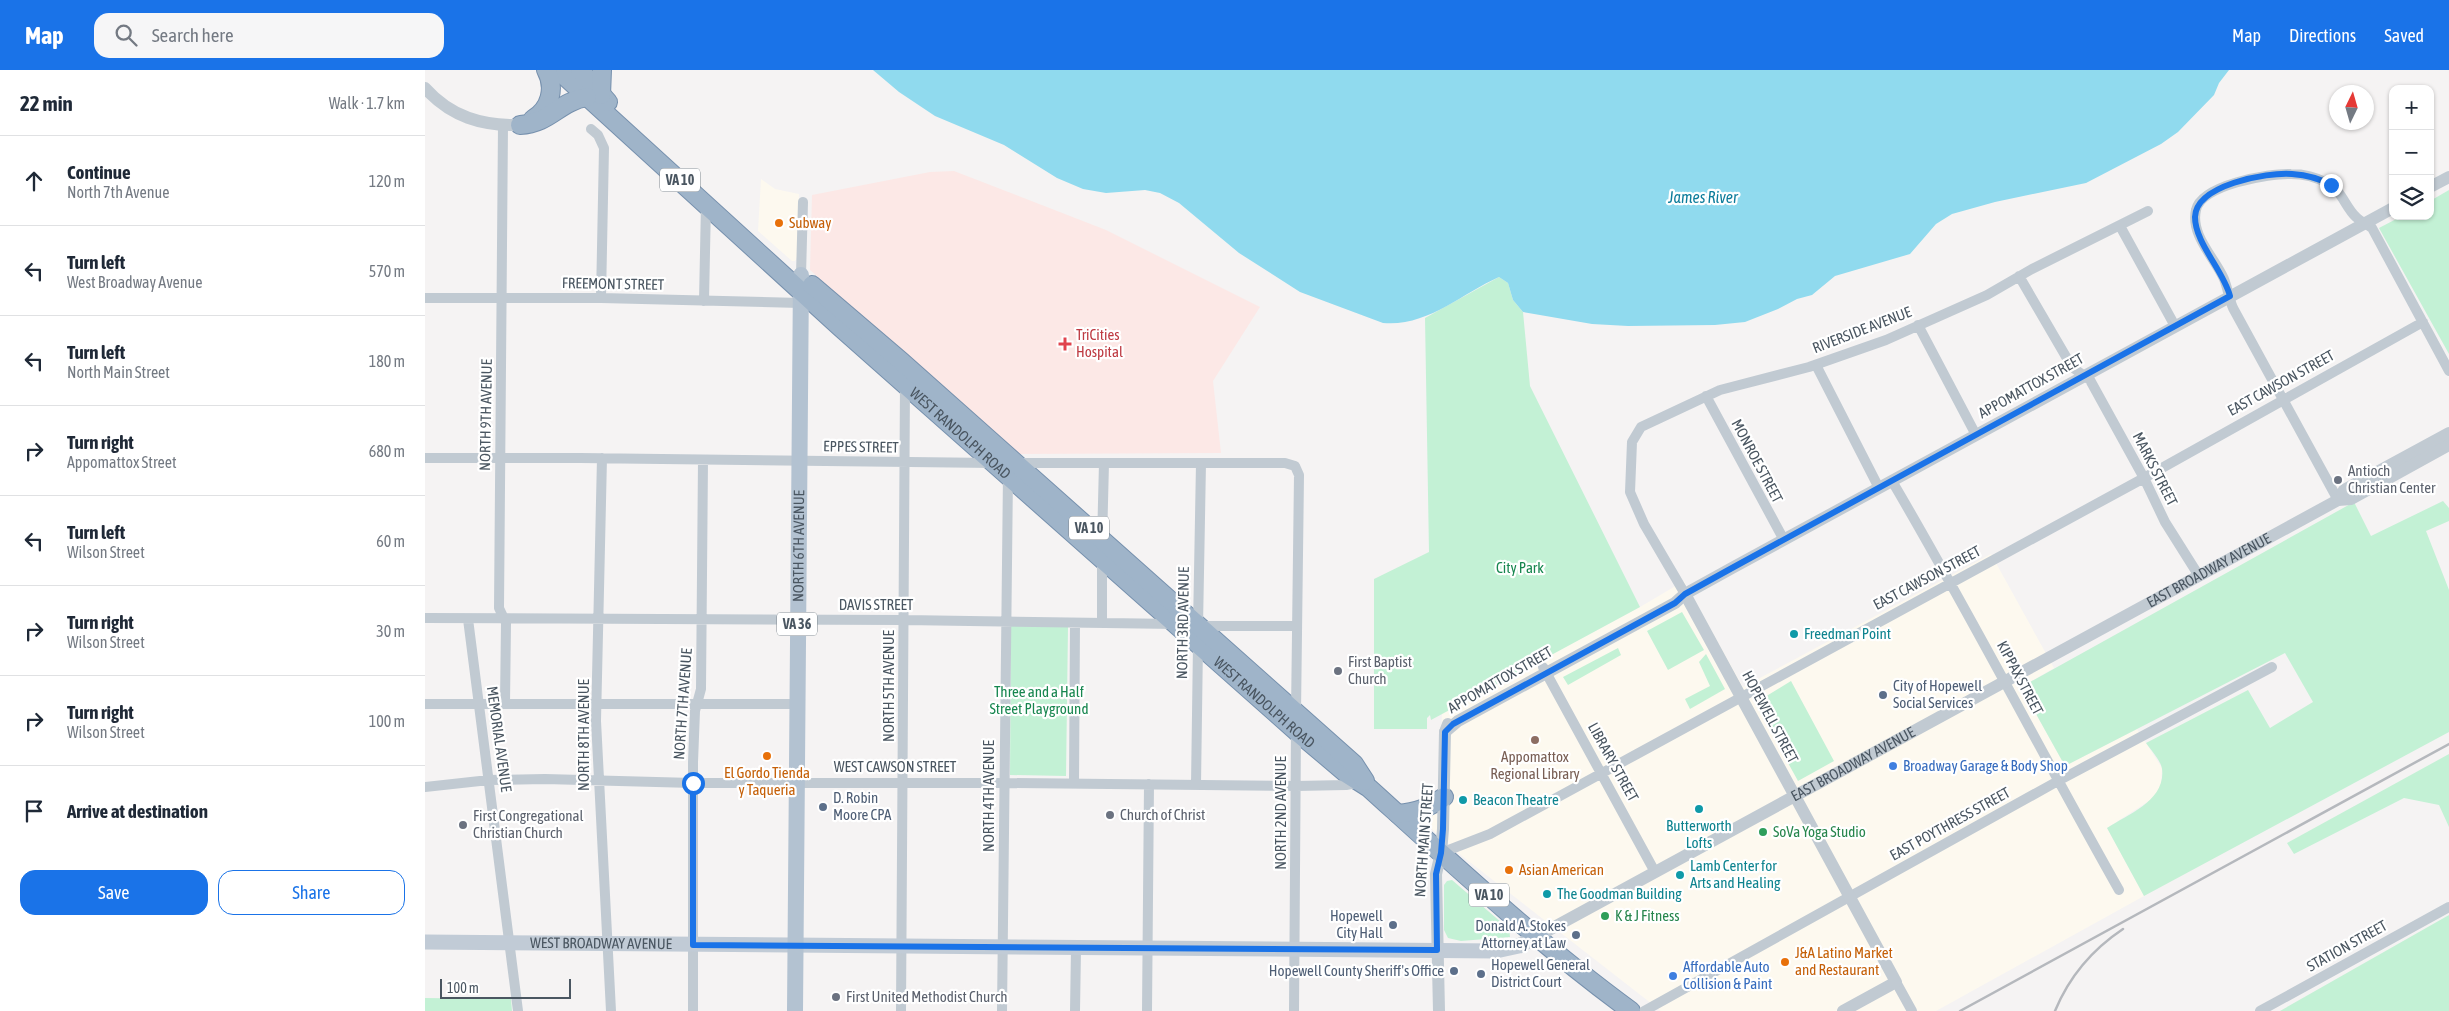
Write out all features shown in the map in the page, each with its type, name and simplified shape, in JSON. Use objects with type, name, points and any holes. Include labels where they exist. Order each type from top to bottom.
[{"type":"highway","points":[[520,125],[535,118],[549,100],[551,88],[546,70]]},
{"type":"highway","name":"WEST RANDOLPH ROAD","points":[[558,70],[594,96],[801,289],[901,361],[1102,559],[1296,731],[1364,784],[1441,853]]},
{"type":"highway","name":"WEST RANDOLPH ROAD","points":[[579,70],[594,96],[706,203],[906,385],[994,463],[1011,469],[1103,540],[1354,764],[1364,784]]},
{"type":"highway","points":[[520,125],[540,122],[567,103],[594,96],[602,70]]},
{"type":"highway","points":[[1398,814],[1430,807],[1444,796]]},
{"type":"highway","name":"VA 10","points":[[1441,853],[1579,973],[1631,1011]]},
{"type":"main road","name":"NORTH 6TH AVENUE","points":[[795,1011],[801,289]]},
{"type":"main road","name":"EAST BROADWAY AVENUE","points":[[1437,950],[1508,950],[1536,937]]},
{"type":"main road","name":"WEST BROADWAY AVENUE","points":[[425,942],[1076,949],[1437,950]]},
{"type":"street","points":[[425,88],[443,105],[463,117],[477,122],[520,125]]},
{"type":"street","name":"NORTH 9TH AVENUE","points":[[503,125],[499,608],[505,620],[505,703]]},
{"type":"street","points":[[591,129],[598,135],[604,148],[601,298]]},
{"type":"street","points":[[2337,500],[2233,308],[2223,278],[2196,227],[2195,210],[2198,204],[2211,192],[2253,178],[2275,174],[2305,175],[2331,185],[2347,202],[2357,218],[2365,223],[2374,233],[2449,371]]},
{"type":"street","points":[[2434,185],[2449,177]]},
{"type":"street","name":"NORTH 6TH AVENUE","points":[[801,289],[803,202]]},
{"type":"street","points":[[704,301],[706,203]]},
{"type":"street","name":"APPOMATTOX STREET","points":[[1445,732],[1458,721],[1545,670],[1675,603],[1685,594],[1783,540],[2389,210]]},
{"type":"street","name":"RIVERSIDE AVENUE","points":[[1630,461],[1632,442],[1641,426],[1706,396],[1752,380],[1816,365],[1886,340],[1987,295],[2019,276],[2148,211]]},
{"type":"street","points":[[2120,226],[2175,326]]},
{"type":"street","name":"MARKS STREET","points":[[2019,276],[2071,367],[2089,380],[2144,478],[2165,522],[2199,576]]},
{"type":"street","name":"FREEMONT STREET","points":[[425,298],[601,298],[704,301],[801,289]]},
{"type":"street","name":"EAST CAWSON STREET","points":[[1441,853],[1490,834],[2144,478],[2423,322]]},
{"type":"street","points":[[1918,326],[1976,435]]},
{"type":"street","name":"NORTH 5TH AVENUE","points":[[901,361],[906,385],[901,1011]]},
{"type":"street","points":[[1816,365],[1879,488]]},
{"type":"street","name":"MONROE STREET","points":[[1706,396],[1783,540]]},
{"type":"street","name":"EAST BROADWAY AVENUE","points":[[1536,937],[2337,500],[2344,490],[2449,433]]},
{"type":"street","name":"EAST BROADWAY AVENUE","points":[[2337,500],[2351,500],[2449,445]]},
{"type":"street","name":"EPPES STREET","points":[[425,458],[602,458],[994,463]]},
{"type":"street","name":"NORTH 8TH AVENUE","points":[[602,458],[597,704],[599,781],[611,1011]]},
{"type":"street","name":"NORTH 7TH AVENUE","points":[[693,1011],[693,783],[695,711],[701,689],[703,460]]},
{"type":"street","name":"HOPEWELL STREET","points":[[1630,461],[1630,492],[1637,510],[1685,594],[1912,1011]]},
{"type":"street","points":[[1011,469],[1104,463],[1201,463]]},
{"type":"street","points":[[1102,623],[1104,463]]},
{"type":"street","name":"NORTH 2ND AVENUE","points":[[1201,463],[1285,463],[1295,466],[1299,475],[1294,1011]]},
{"type":"street","name":"NORTH 3RD AVENUE","points":[[1197,784],[1201,463]]},
{"type":"street","name":"NORTH 4TH AVENUE","points":[[1002,1011],[1006,622],[1011,469]]},
{"type":"street","name":"KIPPAX STREET","points":[[1892,481],[1951,582],[2119,890]]},
{"type":"street","name":"DAVIS STREET","points":[[425,618],[505,620],[905,620],[1177,624],[1198,626],[1297,626]]},
{"type":"street","name":"MEMORIAL AVENUE","points":[[468,619],[519,1011]]},
{"type":"street","points":[[1074,783],[1075,623]]},
{"type":"street","name":"EAST POYTHRESS STREET","points":[[1644,1011],[2058,781],[2272,667]]},
{"type":"street","name":"LIBRARY STREET","points":[[1545,670],[1655,872]]},
{"type":"street","points":[[425,704],[797,704]]},
{"type":"street","name":"NORTH MAIN STREET","points":[[1439,1011],[1436,874],[1441,853],[1445,732]]},
{"type":"street","name":"WEST CAWSON STREET","points":[[425,787],[489,780],[693,783],[1004,782],[1296,786],[1364,784]]},
{"type":"street","points":[[1147,1011],[1149,784]]},
{"type":"street","name":"STATION STREET","points":[[2260,1011],[2449,907]]},
{"type":"street","points":[[1075,1011],[1076,949]]},
{"type":"street","points":[[1843,1011],[1896,982]]},
{"type":"shaded area","name":"TriCities Hospital","points":[[954,171],[1106,230],[1260,307],[1213,381],[1221,453],[1014,454],[937,382],[810,270],[812,195],[930,172]]},
{"type":"shaded area","points":[[761,179],[775,189],[799,194],[797,258],[795,261],[792,261],[758,231]]},
{"type":"shaded area","points":[[1991,554],[2054,668],[2021,687],[2065,766],[2137,729],[2162,768],[2161,784],[2155,797],[2107,828],[2144,896],[1936,1011],[1661,1011],[1462,856],[1404,804],[1418,805],[1439,793],[1442,713],[1640,607],[1684,581],[1743,687]]},
{"type":"green space","points":[[2449,190],[2449,354],[2379,228],[2394,220],[2434,220],[2434,199]]},
{"type":"green space","name":"City Park","points":[[1499,277],[1508,283],[1513,300],[1523,312],[1530,386],[1640,607],[1431,720],[1430,715],[1427,718],[1427,729],[1374,729],[1374,579],[1429,552],[1425,318]]},
{"type":"green space","points":[[2443,501],[2449,508],[2449,521],[2426,531],[2449,590],[2449,732],[2144,896],[2107,828],[2144,805],[2158,789],[2162,780],[2162,769],[2158,759],[2146,743],[2248,690],[2270,728],[2313,702],[2285,653],[2065,766],[2021,687],[2354,502],[2371,536]]},
{"type":"green space","points":[[1682,612],[1704,650],[1668,670],[1647,631]]},
{"type":"green space","name":"Three and a Half Street Playground","points":[[1011,626],[1068,627],[1066,776],[1010,775]]},
{"type":"green space","points":[[1618,648],[1621,655],[1568,685],[1563,677]]},
{"type":"green space","points":[[1706,654],[1725,689],[1690,709],[1685,699],[1710,686],[1699,662]]},
{"type":"green space","points":[[1791,681],[1834,761],[1798,781],[1755,703]]},
{"type":"green space","points":[[2449,754],[2449,827],[2439,805],[2404,798],[2294,854],[2287,843]]},
{"type":"green space","points":[[1452,880],[1509,929],[1510,937],[1461,941],[1448,938],[1444,930],[1444,885],[1447,881]]},
{"type":"green space","points":[[2449,915],[2449,1011],[2280,1011]]},
{"type":"green space","points":[[425,998],[511,999],[512,1011],[425,1011]]},
{"type":"water","name":"James River","points":[[873,70],[2229,70],[2219,83],[2214,95],[2178,132],[2161,144],[2086,183],[1995,202],[1952,214],[1936,224],[1910,254],[1835,276],[1812,295],[1797,299],[1745,322],[1715,325],[1628,326],[1592,324],[1523,312],[1513,300],[1508,283],[1499,277],[1429,315],[1399,323],[1383,323],[1300,292],[1239,253],[1179,203],[1160,193],[1145,190],[1106,193],[1083,189],[1057,178],[1004,145],[935,116],[899,92]]},
{"type":"railway","points":[[1960,1011],[2449,744]]},
{"type":"railway","points":[[2055,1011],[2067,987],[2083,965],[2102,945],[2123,929]]},
{"type":"place","name":"Subway","points":[[779,223]]},
{"type":"place","name":"TriCities Hospital","points":[[1065,344]]},
{"type":"place","name":"Antioch Christian Center","points":[[2338,480]]},
{"type":"place","name":"Freedman Point","points":[[1794,634]]},
{"type":"place","name":"First Baptist Church","points":[[1338,671]]},
{"type":"place","name":"City of Hopewell Social Services","points":[[1883,695]]},
{"type":"place","name":"Appomattox Regional Library","points":[[1535,740]]},
{"type":"place","name":"El Gordo Tienda y Taqueria","points":[[767,756]]},
{"type":"place","name":"Broadway Garage & Body Shop","points":[[1893,766]]},
{"type":"place","name":"Beacon Theatre","points":[[1463,800]]},
{"type":"place","name":"D. Robin Moore CPA","points":[[823,807]]},
{"type":"place","name":"Butterworth Lofts","points":[[1699,809]]},
{"type":"place","name":"Church of Christ","points":[[1110,815]]},
{"type":"place","name":"First Congregational Christian Church","points":[[463,825]]},
{"type":"place","name":"SoVa Yoga Studio","points":[[1763,832]]},
{"type":"place","name":"Asian American","points":[[1509,870]]},
{"type":"place","name":"Lamb Center for Arts and Healing","points":[[1680,875]]},
{"type":"place","name":"The Goodman Building","points":[[1547,894]]},
{"type":"place","name":"K & J Fitness","points":[[1605,916]]},
{"type":"place","name":"Hopewell City Hall","points":[[1393,925]]},
{"type":"place","name":"Donald A. Stokes Attorney at Law","points":[[1576,935]]},
{"type":"place","name":"J&A Latino Market and Restaurant","points":[[1785,962]]},
{"type":"place","name":"Hopewell County Sheriff's Office","points":[[1454,971]]},
{"type":"place","name":"Hopewell General District Court","points":[[1481,974]]},
{"type":"place","name":"Affordable Auto Collision & Paint","points":[[1673,976]]},
{"type":"place","name":"First United Methodist Church","points":[[836,997]]},
{"type":"route","points":[[693,783],[693,945],[1437,950],[1436,874],[1441,853],[1443,829],[1445,732],[1453,724],[1675,603],[1685,594],[1732,568],[2230,296],[2223,278],[2196,227],[2195,210],[2203,198],[2211,192],[2253,178],[2275,174],[2305,175],[2331,185]]}]
